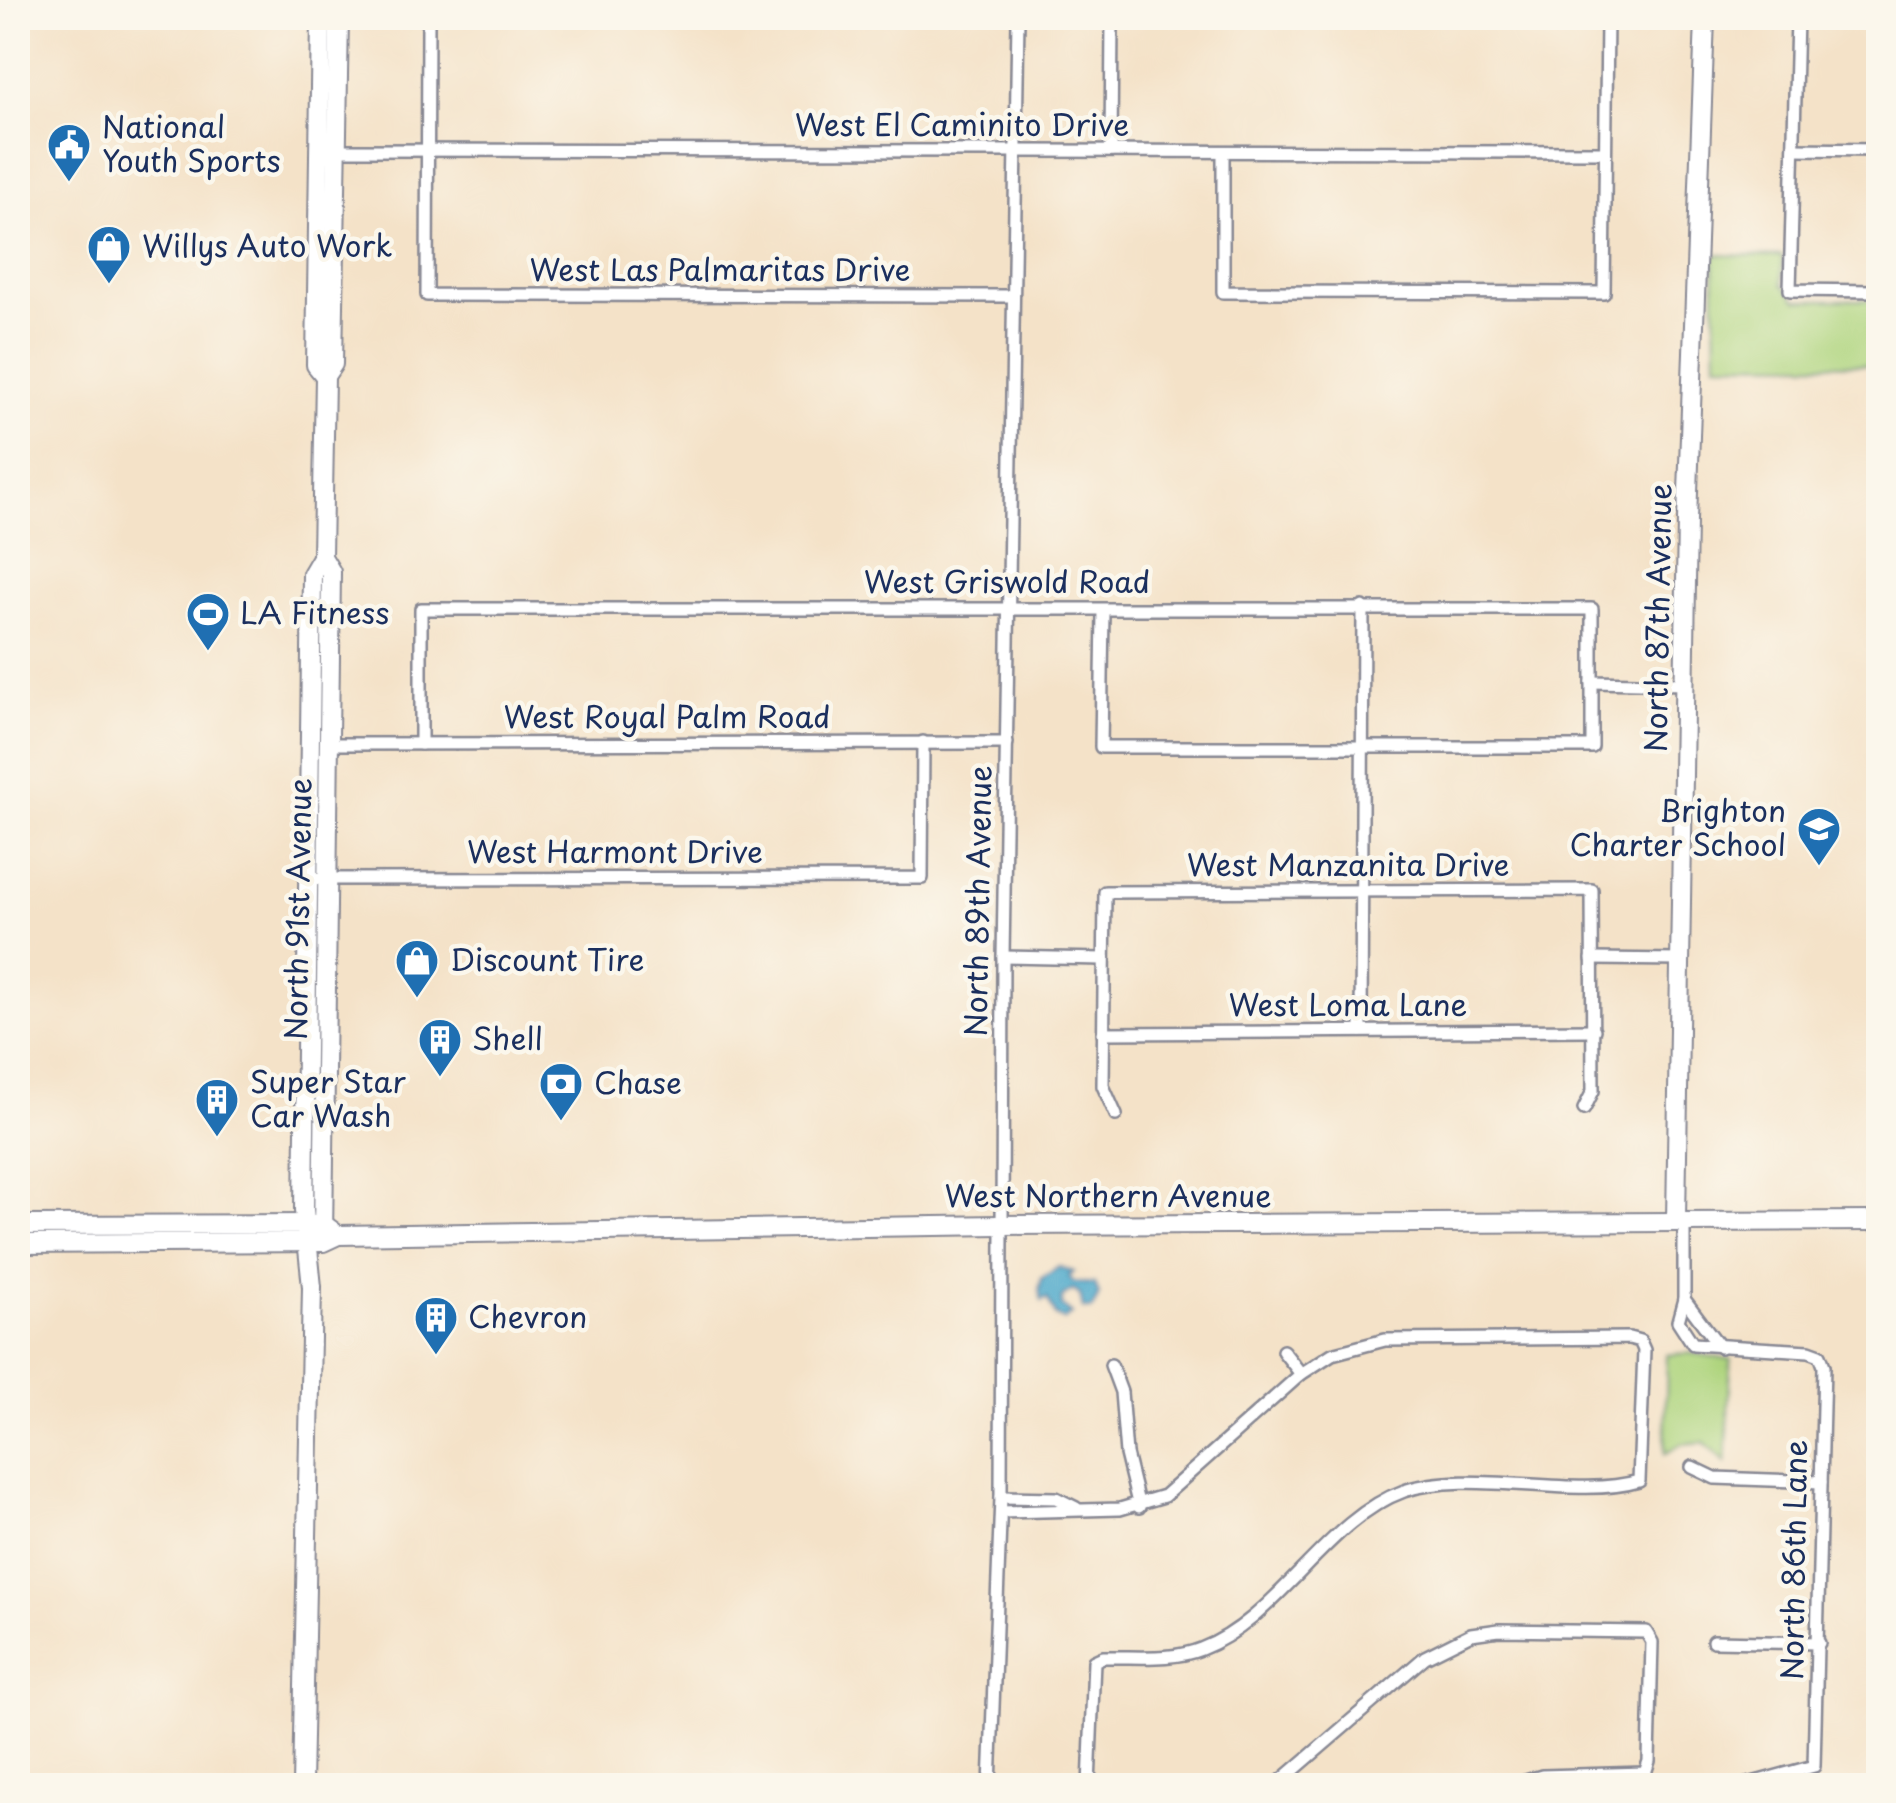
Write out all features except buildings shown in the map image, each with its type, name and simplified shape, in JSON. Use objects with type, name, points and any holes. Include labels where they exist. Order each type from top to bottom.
[{"type":"main road","name":"North 91st Avenue","points":[[321,18],[328,150]]},
{"type":"main road","name":"North 91st Avenue","points":[[302,1786],[312,1261],[319,1233],[324,1066],[312,574],[322,557],[324,376],[316,365],[339,18]]},
{"type":"main road","name":"North 87th Avenue","points":[[1680,1220],[1685,684],[1705,18]]},
{"type":"main road","name":"North 91st Avenue","points":[[319,1233],[307,961],[328,744],[331,572],[322,557]]},
{"type":"main road","points":[[312,656],[319,684],[320,729],[328,744]]},
{"type":"main road","points":[[307,961],[315,997],[314,1051],[324,1066]]},
{"type":"main road","name":"West Northern Avenue","points":[[18,1244],[319,1233],[1878,1221]]},
{"type":"main road","name":"West Northern Avenue","points":[[18,1225],[319,1233]]},
{"type":"street","points":[[428,18],[428,150]]},
{"type":"street","name":"North 89th Avenue","points":[[990,1786],[1001,1512],[1003,957],[1018,18]]},
{"type":"street","points":[[1110,151],[1112,18]]},
{"type":"street","points":[[1223,152],[1223,292],[1604,292],[1607,18]]},
{"type":"street","points":[[1797,18],[1790,290],[1878,291]]},
{"type":"street","points":[[1794,149],[1878,150]]},
{"type":"street","name":"West El Caminito Drive","points":[[328,150],[1604,152]]},
{"type":"street","name":"West Las Palmaritas Drive","points":[[428,150],[427,295],[1012,296]]},
{"type":"street","points":[[1361,1031],[1363,607]]},
{"type":"street","name":"West Griswold Road","points":[[421,744],[421,609],[1592,609],[1592,682]]},
{"type":"street","points":[[1103,610],[1102,747],[1592,747],[1592,682],[1685,684]]},
{"type":"street","name":"West Harmont Drive","points":[[317,879],[922,878],[923,742]]},
{"type":"street","name":"West Royal Palm Road","points":[[328,744],[1006,743]]},
{"type":"street","name":"West Manzanita Drive","points":[[1103,959],[1105,892],[1592,890],[1592,959]]},
{"type":"street","points":[[1003,957],[1103,959],[1102,1086],[1116,1115]]},
{"type":"street","points":[[1584,1109],[1593,1092],[1592,959],[1681,960]]},
{"type":"street","name":"West Loma Lane","points":[[1103,1033],[1594,1030]]},
{"type":"street","name":"North 87th Avenue","points":[[1680,1220],[1684,1299],[1678,1321],[1684,1333]]},
{"type":"street","points":[[1684,1299],[1696,1310],[1700,1324],[1720,1348]]},
{"type":"street","points":[[1700,1324],[1684,1333],[1692,1344],[1720,1348]]},
{"type":"street","points":[[1001,1512],[1060,1513],[1076,1508],[1139,1507],[1181,1484],[1301,1374],[1332,1354],[1384,1340],[1640,1340],[1644,1350],[1639,1481],[1442,1485],[1404,1492],[1358,1520],[1219,1641],[1177,1656],[1103,1656],[1094,1661],[1089,1786]]},
{"type":"street","name":"North 86th Lane","points":[[1720,1348],[1820,1355],[1819,1643],[1814,1766],[1741,1786]]},
{"type":"street","points":[[1283,1350],[1301,1374]]},
{"type":"street","points":[[1111,1365],[1121,1392],[1126,1454],[1139,1507]]},
{"type":"street","points":[[1692,1468],[1716,1478],[1821,1482]]},
{"type":"street","points":[[1001,1496],[1056,1498],[1076,1508]]},
{"type":"street","points":[[1274,1786],[1425,1657],[1471,1634],[1499,1630],[1646,1632],[1652,1642],[1650,1761],[1645,1773],[1542,1776],[1509,1786]]},
{"type":"street","points":[[1713,1641],[1819,1643]]},
{"type":"green space","points":[[1714,255],[1782,256],[1782,284],[1797,300],[1878,300],[1878,365],[1716,363]]},
{"type":"green space","points":[[1688,1353],[1731,1359],[1726,1462],[1704,1442],[1681,1444],[1665,1454],[1667,1355]]},
{"type":"green space","points":[[639,1772],[671,1778],[682,1785],[599,1785]]},
{"type":"water","points":[[1059,1267],[1073,1272],[1069,1276],[1073,1282],[1095,1284],[1099,1295],[1092,1309],[1083,1309],[1080,1295],[1073,1290],[1062,1298],[1062,1306],[1072,1314],[1064,1320],[1056,1316],[1047,1298],[1042,1301],[1042,1278]]},
{"type":"place","name":"National Youth Sports","points":[[69,183]]},
{"type":"place","name":"Willys Auto Work","points":[[109,285]]},
{"type":"place","name":"LA Fitness","points":[[208,652]]},
{"type":"place","name":"Brighton Charter School","points":[[1819,867]]},
{"type":"place","name":"Discount Tire","points":[[417,999]]},
{"type":"place","name":"Shell","points":[[440,1078]]},
{"type":"place","name":"Chase","points":[[561,1122]]},
{"type":"place","name":"Super Star Car Wash","points":[[217,1138]]},
{"type":"place","name":"Chevron","points":[[436,1356]]}]
